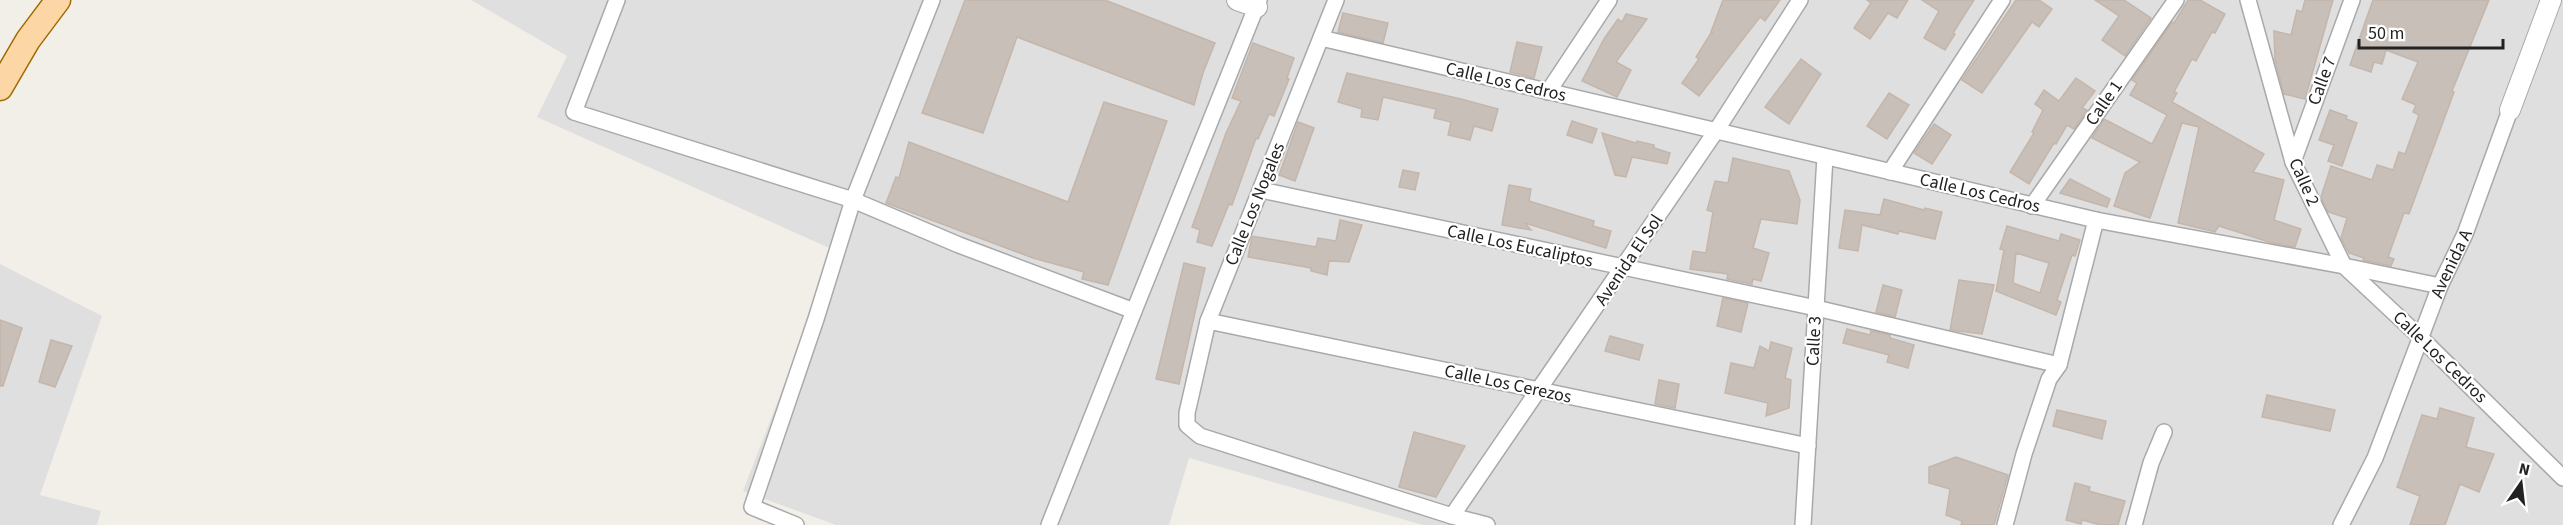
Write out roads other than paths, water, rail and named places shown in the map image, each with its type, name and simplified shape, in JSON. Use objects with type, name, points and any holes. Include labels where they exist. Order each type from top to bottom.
[{"type":"main road","points":[[0,88],[28,40],[58,0]]},
{"type":"street","points":[[617,0],[573,112],[853,200],[959,245],[1134,311]]},
{"type":"street","points":[[796,525],[752,507],[816,319],[853,200],[932,0]]},
{"type":"street","points":[[1049,525],[1258,3],[1237,0]]},
{"type":"street","name":"Calle Los Nogales","points":[[1336,0],[1208,321],[1187,425],[1200,436],[1452,516]]},
{"type":"street","points":[[1548,92],[1609,0]]},
{"type":"street","name":"Avenida El Sol","points":[[1452,516],[1624,268],[1800,0]]},
{"type":"street","points":[[1890,172],[2002,0]]},
{"type":"street","name":"Calle 1","points":[[2032,206],[2176,0]]},
{"type":"street","name":"Calle 2","points":[[2248,0],[2293,162],[2343,266]]},
{"type":"street","name":"Calle 7","points":[[2293,162],[2352,0]]},
{"type":"street","name":"Avenida A","points":[[2341,525],[2375,458],[2440,286],[2465,234],[2551,0]]},
{"type":"street","name":"Calle Los Cedros","points":[[1321,38],[2032,206],[2343,266],[2420,337],[2563,478]]},
{"type":"street","name":"Calle 3","points":[[1803,525],[1825,157]]},
{"type":"street","name":"Calle Los Eucaliptos","points":[[1261,190],[1816,308],[2059,365]]},
{"type":"street","points":[[2005,525],[2024,454],[2049,379],[2059,365],[2096,220]]},
{"type":"street","points":[[2343,266],[2440,286]]},
{"type":"street","name":"Calle Los Cerezos","points":[[1208,321],[1808,446]]},
{"type":"street","points":[[2134,525],[2151,463],[2164,432]]},
{"type":"street","points":[[1452,516],[1487,525]]}]
